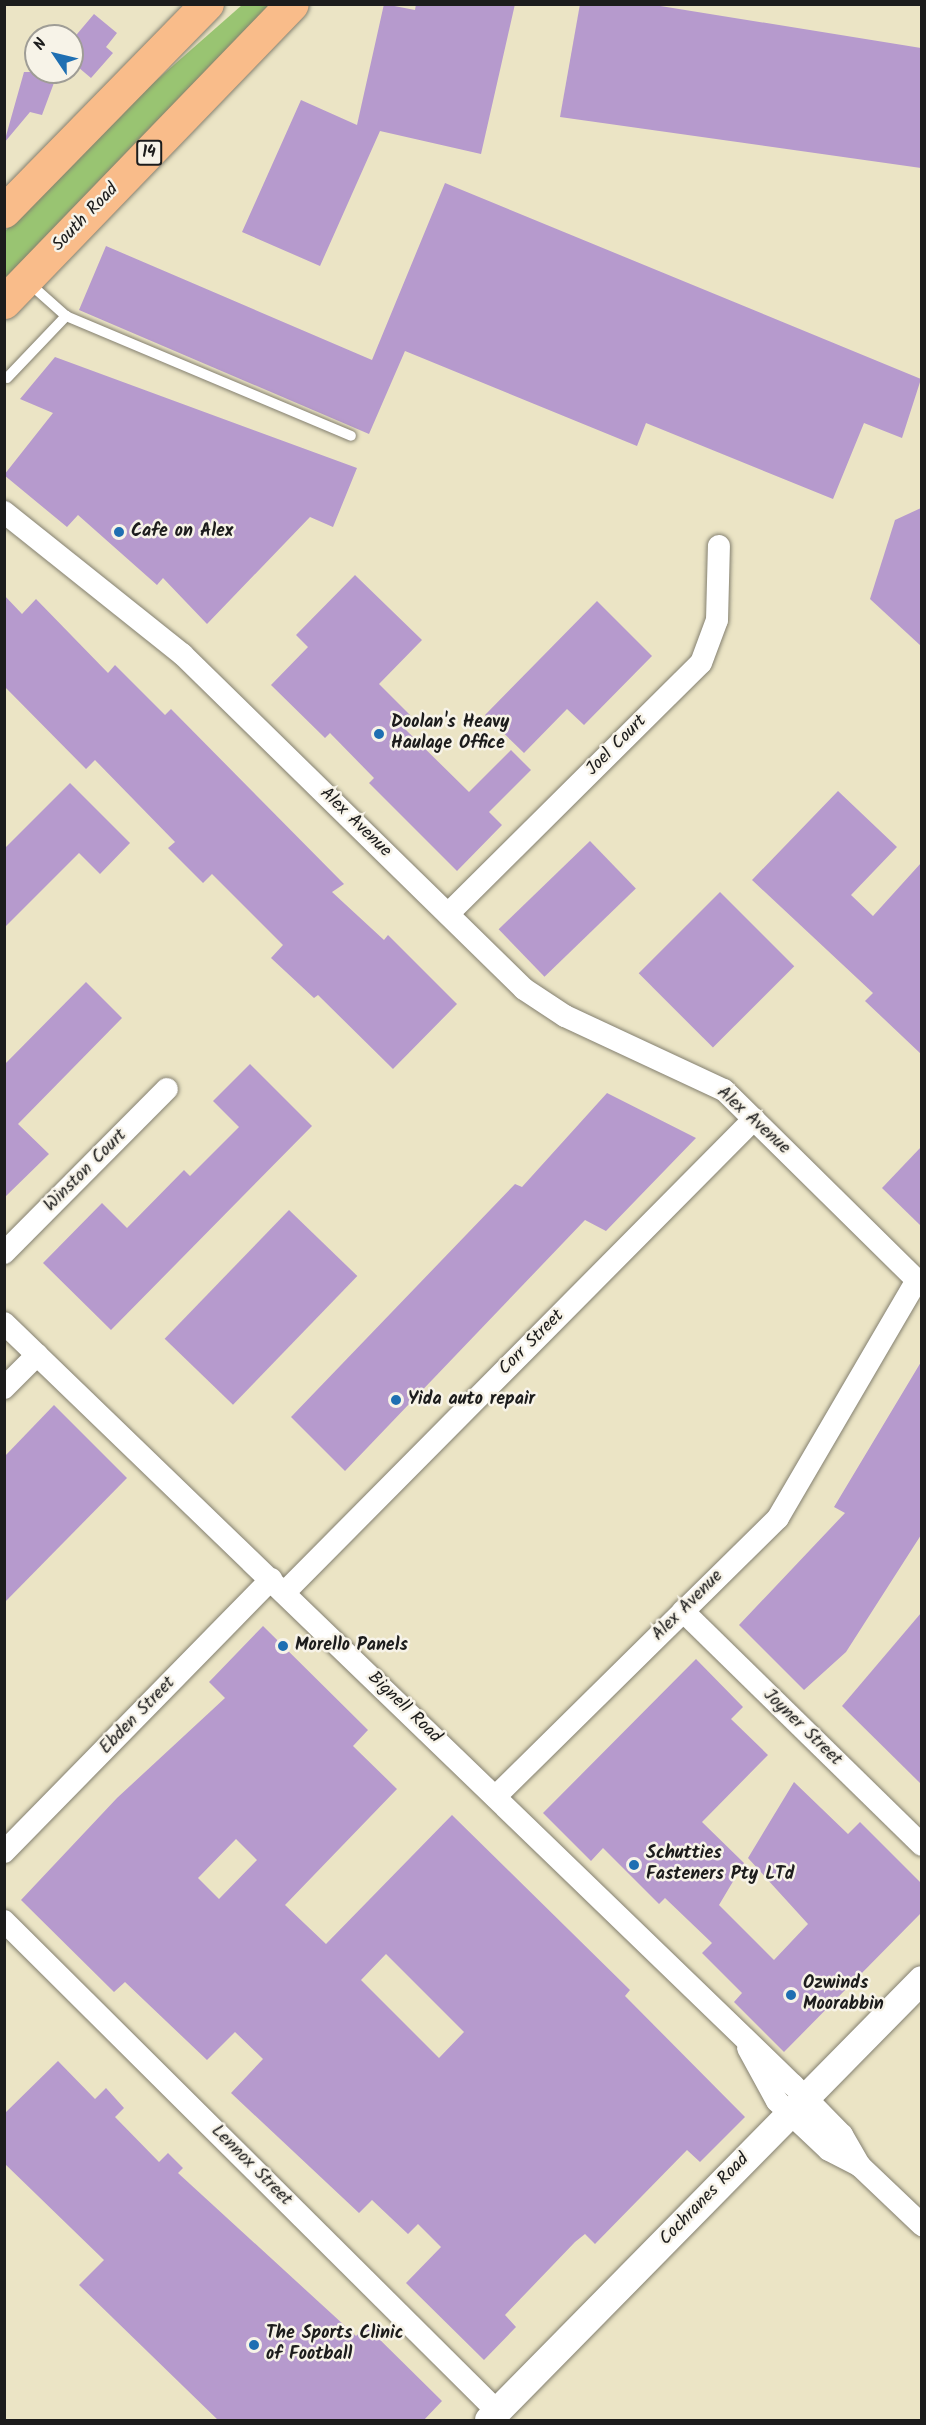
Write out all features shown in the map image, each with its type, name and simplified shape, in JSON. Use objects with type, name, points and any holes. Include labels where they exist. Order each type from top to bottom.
[{"type":"highway","points":[[4,211],[207,4]]},
{"type":"highway","name":"South Road","points":[[15,291],[292,4]]},
{"type":"street","name":"Alex Avenue","points":[[4,512],[182,654],[543,1004],[724,1090],[917,1280],[777,1518],[495,1797]]},
{"type":"street","name":"Joel Court","points":[[448,914],[701,663],[717,620],[719,546]]},
{"type":"street","name":"Winston Court","points":[[4,1253],[167,1089]]},
{"type":"street","name":"Corr Street","points":[[278,1586],[754,1119]]},
{"type":"street","name":"Bignell Road","points":[[4,1323],[495,1797],[748,2047],[767,2088],[798,2106],[829,2150],[860,2166],[921,2225]]},
{"type":"street","points":[[4,1388],[37,1355]]},
{"type":"street","name":"Ebden Street","points":[[4,1852],[278,1586]]},
{"type":"street","name":"Joyner Street","points":[[683,1611],[921,1845]]},
{"type":"street","name":"Lennox Street","points":[[4,1921],[493,2416]]},
{"type":"street","name":"Cochranes Road","points":[[493,2416],[921,1980]]},
{"type":"lane","points":[[15,291],[66,316],[351,436]]},
{"type":"lane","points":[[7,378],[66,316]]},
{"type":"green space","points":[[242,5],[269,5],[5,280],[5,231],[151,85]]},
{"type":"building","points":[[384,4],[415,10],[416,4],[515,4],[481,154],[380,131],[320,266],[242,232],[301,100],[357,125]]},
{"type":"building","points":[[580,4],[648,4],[921,48],[921,168],[560,117]]},
{"type":"building","points":[[94,14],[117,33],[106,47],[113,53],[91,78],[84,72],[84,26]]},
{"type":"building","points":[[24,72],[24,84],[54,84],[42,115],[30,112],[4,143]]},
{"type":"building","points":[[445,183],[921,379],[902,438],[864,423],[833,499],[646,423],[637,446],[405,351],[369,434],[79,310],[106,246],[372,360]]},
{"type":"building","points":[[55,357],[357,468],[333,527],[310,517],[207,624],[163,578],[157,585],[78,515],[67,527],[4,475],[53,413],[20,399]]},
{"type":"building","points":[[921,508],[921,646],[870,599],[895,520]]},
{"type":"building","points":[[355,575],[422,640],[379,684],[414,719],[405,729],[469,792],[511,750],[531,770],[489,812],[502,825],[457,871],[369,783],[374,778],[330,733],[325,738],[271,685],[308,647],[296,635]]},
{"type":"building","points":[[4,595],[22,614],[36,599],[108,673],[115,665],[165,715],[171,709],[344,884],[332,892],[384,940],[388,935],[457,1004],[393,1069],[318,995],[314,998],[271,958],[283,945],[212,874],[203,883],[168,848],[175,842],[95,760],[86,769],[4,686]]},
{"type":"building","points":[[597,601],[652,656],[584,725],[567,709],[524,753],[485,715]]},
{"type":"building","points":[[70,783],[130,843],[100,874],[79,853],[4,928],[4,849]]},
{"type":"building","points":[[838,791],[897,847],[851,895],[873,916],[921,863],[921,1054],[865,1001],[873,993],[752,880]]},
{"type":"building","points":[[590,841],[636,888],[544,977],[499,929]]},
{"type":"building","points":[[720,892],[794,966],[713,1048],[639,973]]},
{"type":"building","points":[[86,982],[122,1018],[18,1124],[49,1154],[4,1198],[4,1065]]},
{"type":"building","points":[[250,1064],[312,1126],[111,1330],[43,1263],[102,1203],[127,1228],[184,1170],[190,1176],[239,1127],[213,1101]]},
{"type":"building","points":[[607,1093],[696,1138],[606,1231],[585,1220],[345,1471],[291,1417],[515,1184],[522,1187]]},
{"type":"building","points":[[921,1147],[921,1226],[882,1188]]},
{"type":"building","points":[[289,1210],[357,1276],[233,1405],[165,1339]]},
{"type":"building","points":[[921,1362],[921,1535],[846,1652],[804,1690],[739,1625],[845,1513],[834,1507]]},
{"type":"building","points":[[54,1405],[127,1478],[4,1603],[4,1457]]},
{"type":"building","points":[[921,1613],[921,1784],[842,1706]]},
{"type":"building","points":[[263,1626],[368,1730],[353,1746],[397,1789],[285,1905],[326,1944],[452,1815],[630,1990],[625,1996],[745,2117],[700,2162],[687,2150],[595,2244],[585,2234],[575,2242],[505,2315],[516,2327],[484,2360],[406,2283],[441,2247],[418,2224],[408,2234],[372,2200],[359,2213],[231,2093],[263,2059],[235,2032],[207,2060],[125,1982],[114,1992],[21,1900],[117,1798],[225,1698],[209,1682]],"holes":[[[236,1839],[257,1860],[219,1899],[198,1878]],[[386,1954],[464,2032],[439,2058],[361,1980]]]},
{"type":"building","points":[[696,1659],[743,1707],[731,1719],[768,1755],[702,1822],[744,1863],[719,1905],[774,1960],[808,1924],[748,1858],[794,1782],[848,1834],[860,1822],[921,1883],[921,1913],[784,2052],[734,2002],[742,1993],[702,1953],[712,1943],[665,1898],[659,1904],[603,1848],[591,1861],[543,1813]]},
{"type":"building","points":[[58,2061],[95,2099],[106,2088],[124,2108],[115,2117],[159,2162],[168,2153],[183,2168],[178,2173],[356,2336],[366,2326],[442,2401],[423,2421],[219,2421],[79,2285],[104,2260],[4,2163],[4,2114]]},
{"type":"place","name":"Cafe on Alex","points":[[119,532]]},
{"type":"place","name":"Doolan's Heavy Haulage Office","points":[[379,734]]},
{"type":"place","name":"Yida auto repair","points":[[396,1400]]},
{"type":"place","name":"Morello Panels","points":[[283,1646]]},
{"type":"place","name":"Schutties Fasteners Pty LTd","points":[[634,1865]]},
{"type":"place","name":"Ozwinds Moorabbin","points":[[791,1995]]},
{"type":"place","name":"The Sports Clinic of Football","points":[[254,2345]]}]
